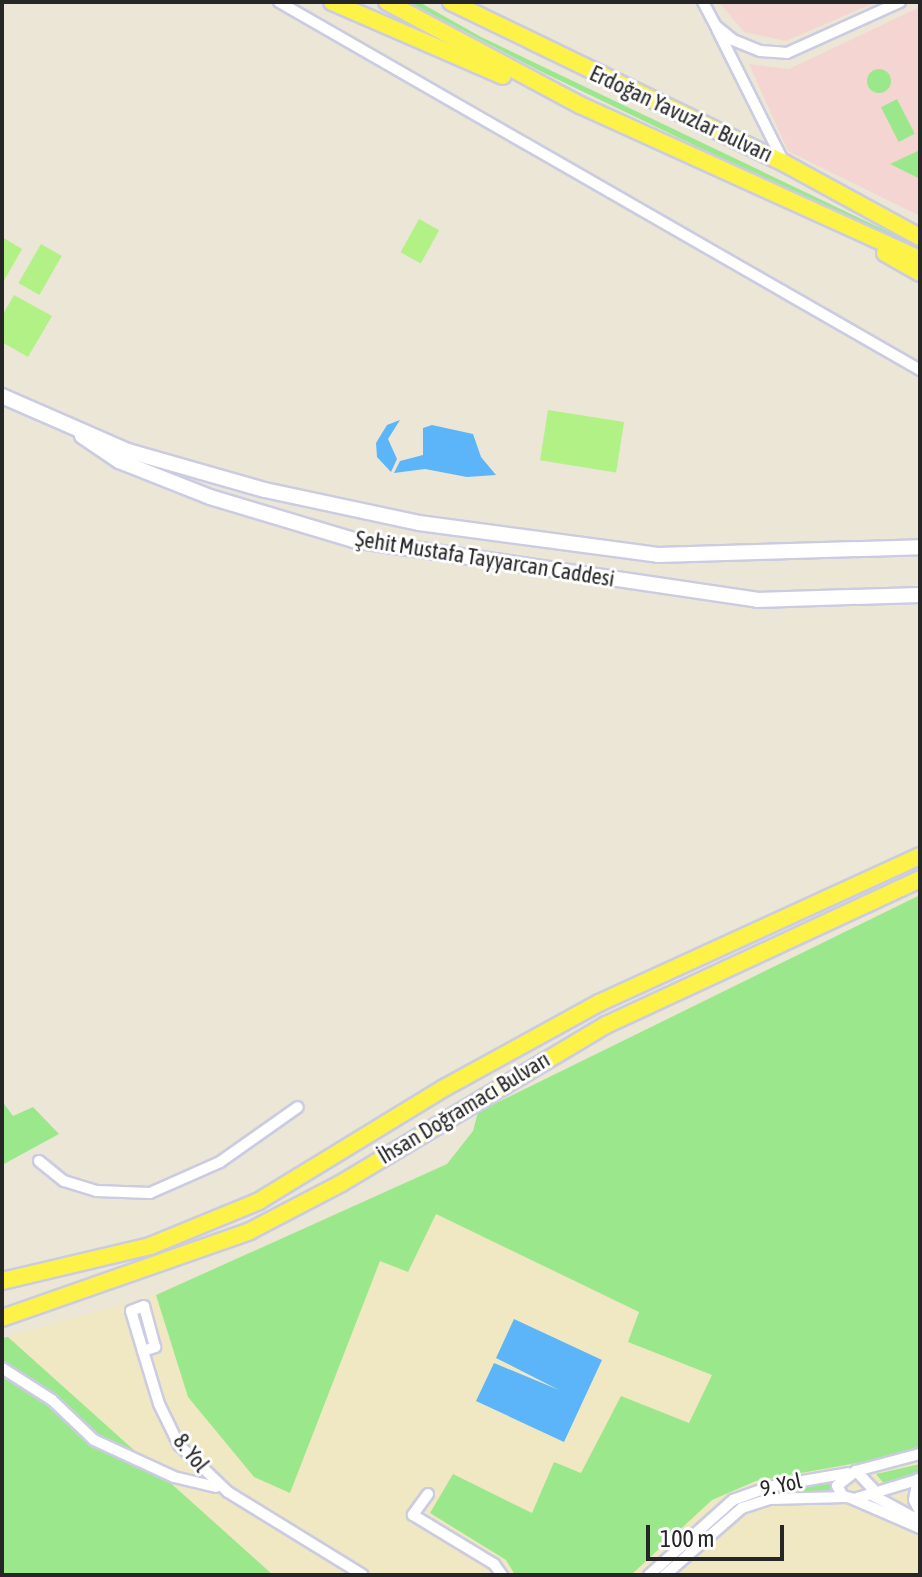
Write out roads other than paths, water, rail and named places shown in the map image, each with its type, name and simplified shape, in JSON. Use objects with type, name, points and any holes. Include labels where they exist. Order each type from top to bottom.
[{"type":"main road","points":[[332,2],[444,54],[580,105]]},
{"type":"main road","name":"Erdoğan Yavuzlar Bulvarı","points":[[387,2],[580,105],[920,259]]},
{"type":"main road","name":"Erdoğan Yavuzlar Bulvarı","points":[[451,2],[784,163],[917,235]]},
{"type":"main road","name":"Erdoğan Yavuzlar Bulvarı","points":[[779,194],[920,273]]},
{"type":"main road","name":"Şehit Mustafa Tayyarcan Caddesi","points":[[2,396],[72,427],[185,468],[360,512],[545,543],[658,555],[920,547]]},
{"type":"main road","name":"Şehit Mustafa Tayyarcan Caddesi","points":[[72,427],[119,461],[210,497],[353,540],[757,600],[920,595]]},
{"type":"main road","points":[[353,540],[360,512]]},
{"type":"main road","name":"İhsan Doğramacı Bulvarı","points":[[2,1281],[150,1246],[259,1201],[446,1087],[599,1003],[920,856]]},
{"type":"main road","name":"İhsan Doğramacı Bulvarı","points":[[2,1318],[250,1231],[340,1184],[606,1025],[920,879]]},
{"type":"street","points":[[279,2],[920,370]]},
{"type":"street","points":[[703,2],[784,163]]},
{"type":"street","points":[[716,26],[733,40],[760,51],[787,53],[900,2]]},
{"type":"street","points":[[39,1161],[64,1181],[97,1191],[150,1193],[220,1162],[298,1107]]},
{"type":"street","name":"8. Yol","points":[[143,1351],[155,1347],[144,1306],[131,1311],[143,1351],[179,1445],[228,1492],[363,1575]]},
{"type":"street","points":[[2,1368],[52,1400],[94,1440],[174,1477],[195,1478],[228,1492]]},
{"type":"street","name":"9. Yol","points":[[649,1575],[733,1500],[768,1487],[852,1472],[920,1454]]},
{"type":"street","points":[[920,1521],[872,1492],[852,1472],[837,1486],[849,1498],[920,1528]]},
{"type":"street","points":[[919,1479],[914,1500],[920,1512]]},
{"type":"street","name":"9. Yol","points":[[665,1575],[742,1508],[770,1499],[849,1498],[919,1479]]},
{"type":"street","points":[[428,1494],[413,1515],[494,1564],[502,1575]]},
{"type":"water","points":[[400,420],[388,439],[397,459],[391,472],[377,457],[376,443],[387,425]]},
{"type":"water","points":[[432,425],[473,434],[481,457],[496,475],[467,477],[425,469],[394,473],[400,461],[423,455],[423,428]]},
{"type":"water","points":[[514,1319],[602,1360],[564,1442],[476,1401],[494,1363],[559,1390],[496,1358]]}]
